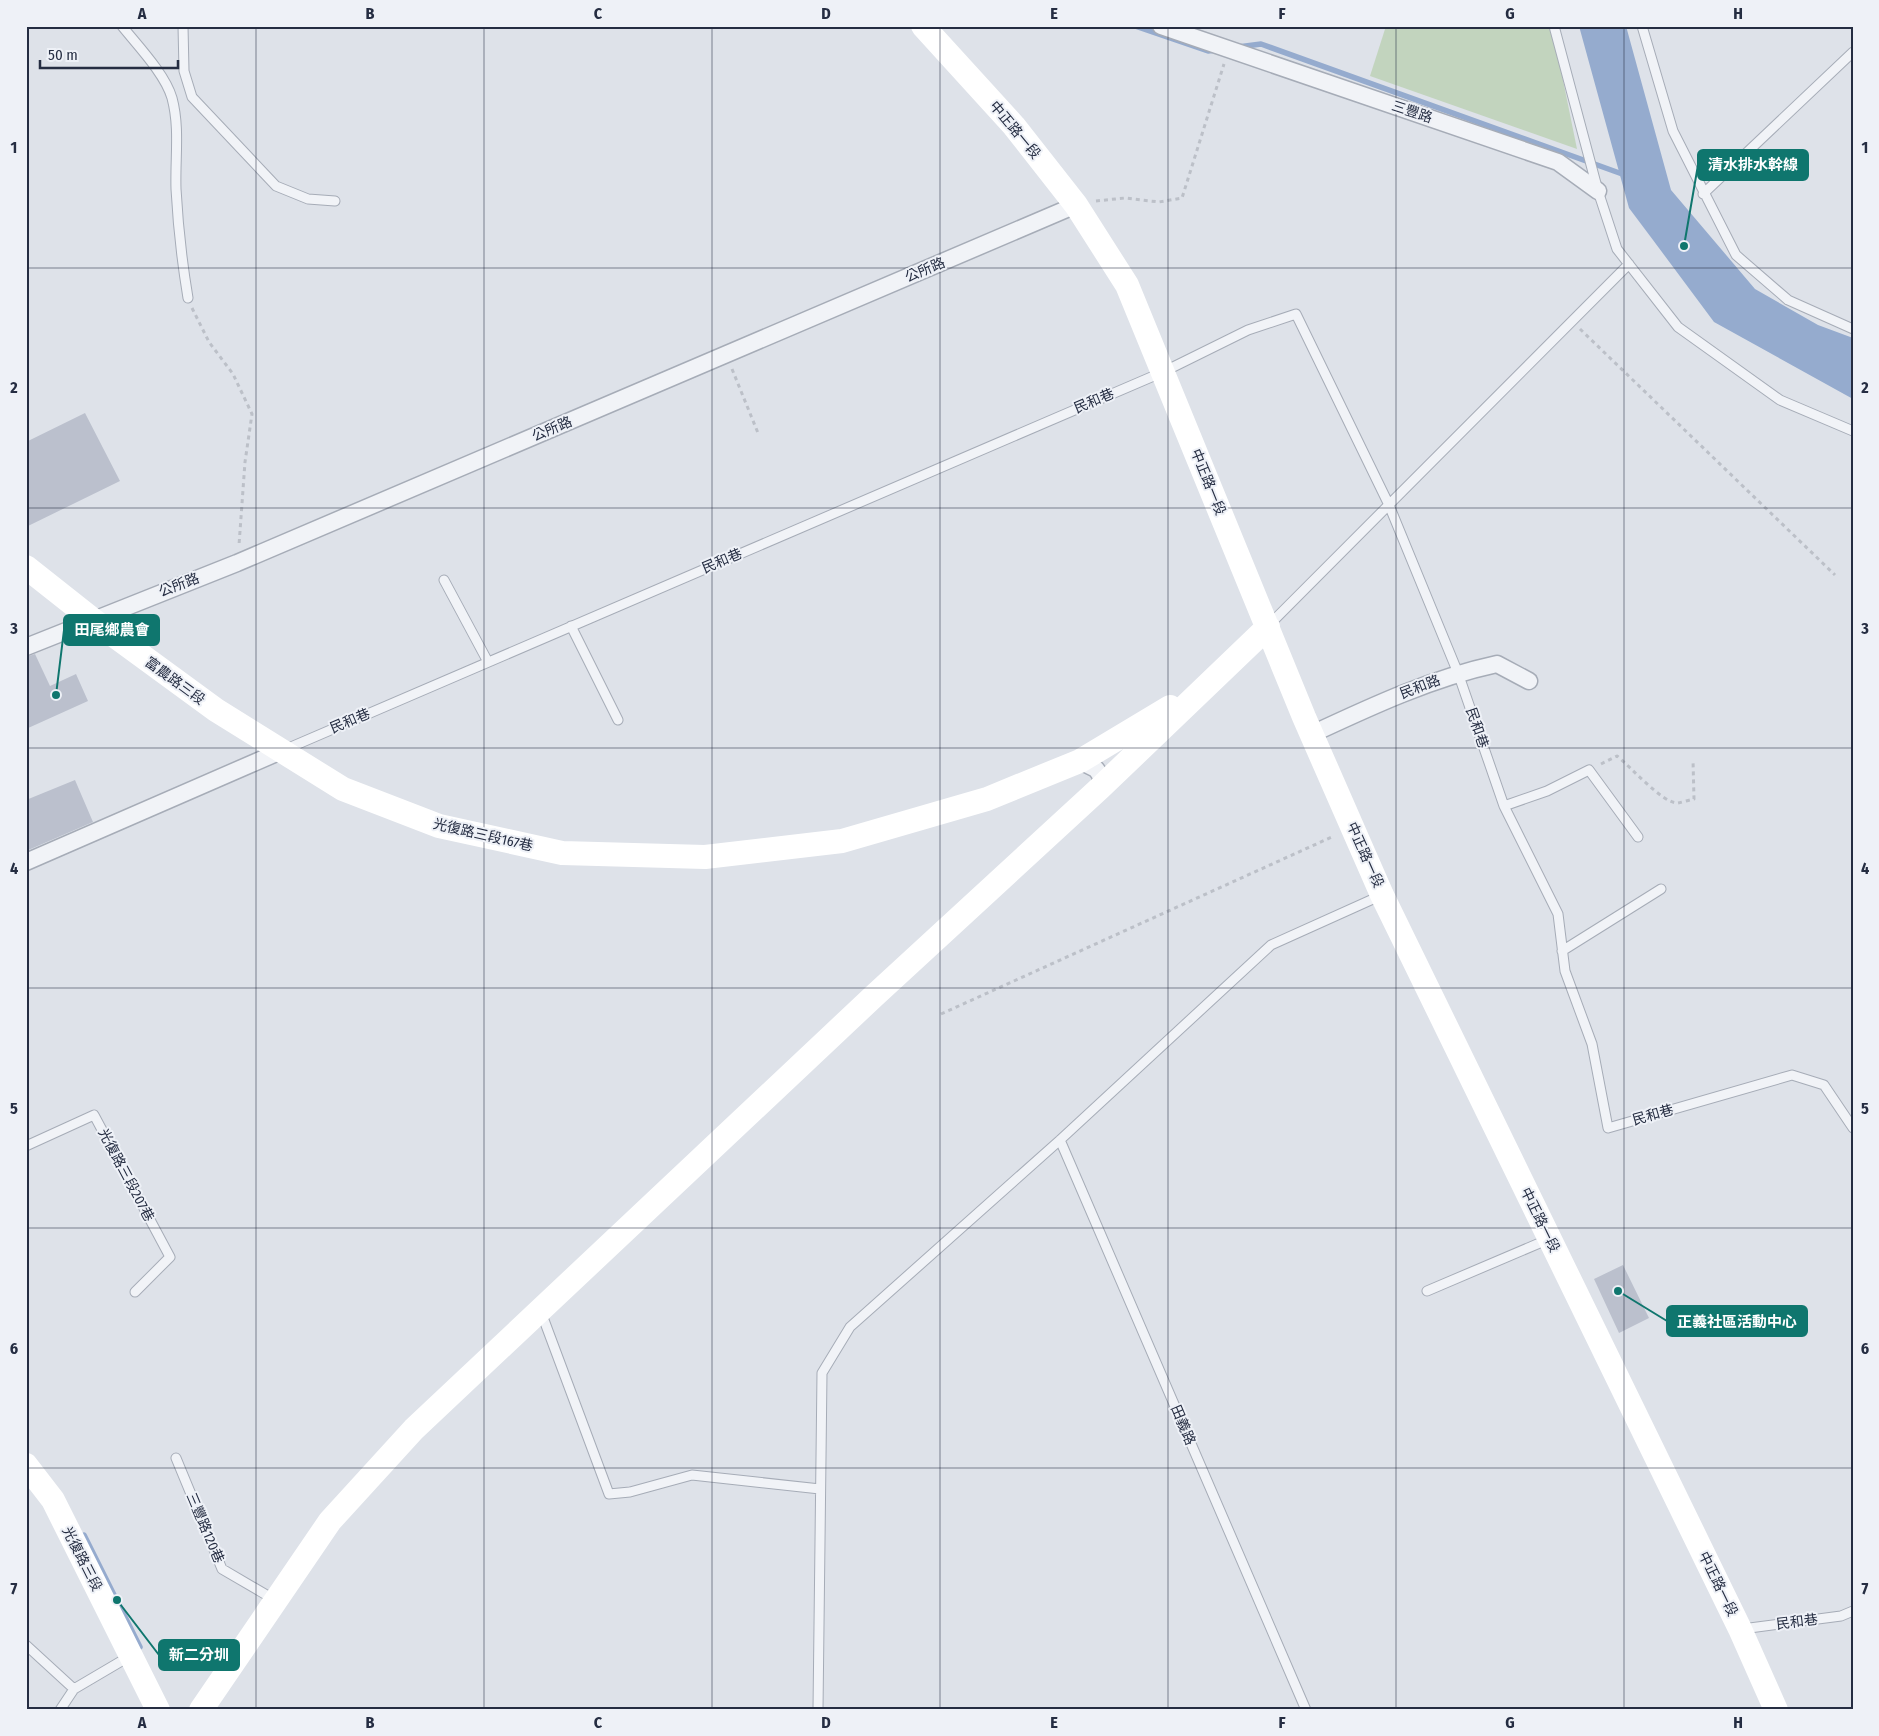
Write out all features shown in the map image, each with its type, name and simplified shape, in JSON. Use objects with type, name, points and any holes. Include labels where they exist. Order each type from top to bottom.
[{"type":"street","name":"中正路一段","points":[[923,26],[1014,126],[1076,205],[1127,285],[1312,734],[1382,895],[1740,1629],[1776,1710]]},
{"type":"street","name":"三豐路","points":[[1161,26],[1228,51],[1558,162],[1598,190]]},
{"type":"street","name":"公所路","points":[[26,647],[237,563],[1076,205]]},
{"type":"street","name":"富農路三段","points":[[26,568],[93,620],[216,710],[281,751]]},
{"type":"street","points":[[200,1710],[330,1521],[414,1429],[874,996],[1100,788],[1226,669],[1268,626]]},
{"type":"street","name":"民和路","points":[[1312,734],[1376,704],[1458,672],[1497,664],[1529,680]]},
{"type":"street","name":"光復路三段167巷","points":[[281,751],[342,789],[439,826],[562,853],[705,857],[842,841],[987,799],[1080,761],[1156,716],[1226,669]]},
{"type":"street","points":[[26,862],[281,751]]},
{"type":"street","points":[[1080,761],[1096,769],[1101,776],[1100,788]]},
{"type":"street","name":"光復路三段","points":[[26,1465],[53,1500],[158,1710]]},
{"type":"lane","points":[[122,26],[155,69],[171,96],[177,125],[176,188],[180,248],[188,298]]},
{"type":"lane","points":[[183,26],[184,71],[192,97],[276,186],[308,199],[335,202]]},
{"type":"lane","points":[[1554,26],[1598,190],[1617,249],[1678,327],[1780,400],[1853,431]]},
{"type":"lane","points":[[1642,26],[1673,131],[1703,194],[1736,255],[1788,300],[1853,329]]},
{"type":"lane","points":[[1703,194],[1853,52]]},
{"type":"lane","points":[[1268,626],[1629,264]]},
{"type":"lane","name":"民和巷","points":[[281,751],[1163,372],[1248,330],[1296,314],[1389,505],[1458,672],[1504,806],[1558,914],[1565,972],[1592,1044],[1608,1128],[1792,1075],[1824,1085],[1853,1128]]},
{"type":"lane","points":[[444,580],[488,662]]},
{"type":"lane","points":[[571,626],[618,720]]},
{"type":"lane","points":[[1504,806],[1547,791],[1589,770],[1638,836]]},
{"type":"lane","points":[[1562,951],[1660,889]]},
{"type":"lane","points":[[818,1710],[822,1373],[850,1327],[1060,1140],[1271,945],[1382,895]]},
{"type":"lane","name":"光復路三段207巷","points":[[26,1146],[94,1115],[170,1257],[135,1292]]},
{"type":"lane","name":"田義路","points":[[1060,1140],[1306,1710]]},
{"type":"lane","points":[[1427,1291],[1549,1239]]},
{"type":"lane","points":[[540,1310],[609,1494],[630,1492],[692,1475],[820,1489]]},
{"type":"lane","name":"三豐路120巷","points":[[176,1458],[222,1568],[276,1600]]},
{"type":"lane","name":"民和巷","points":[[1740,1629],[1840,1616],[1853,1611]]},
{"type":"lane","points":[[26,1646],[74,1689]]},
{"type":"lane","points":[[60,1710],[74,1689],[131,1655]]},
{"type":"path","points":[[1076,205],[1105,199],[1125,198],[1159,202],[1182,198],[1228,51]]},
{"type":"path","points":[[188,298],[210,342],[233,374],[252,414],[245,462],[237,563]]},
{"type":"path","points":[[1572,320],[1835,575]]},
{"type":"path","points":[[727,354],[758,433]]},
{"type":"path","points":[[1589,770],[1617,756],[1637,772],[1659,796],[1677,803],[1694,799],[1693,760]]},
{"type":"path","points":[[941,1014],[1353,828]]},
{"type":"green space","points":[[1386,26],[1552,26],[1577,149],[1370,76]]},
{"type":"water","points":[[1579,26],[1626,26],[1671,190],[1755,289],[1818,325],[1853,338],[1853,399],[1714,322],[1629,208]]},
{"type":"building","points":[[85,413],[120,481],[26,527],[26,442]]},
{"type":"building","points":[[35,654],[50,686],[76,674],[88,701],[26,729],[26,657]]},
{"type":"building","points":[[75,780],[93,822],[26,851],[26,800]]},
{"type":"building","points":[[1623,1265],[1649,1318],[1619,1333],[1594,1279]]},
{"type":"waterway","points":[[1135,26],[1208,51],[1216,50]]},
{"type":"waterway","points":[[1238,47],[1261,44],[1625,175]]},
{"type":"waterway","points":[[84,1535],[140,1647]]},
{"type":"place","name":"清水排水幹線","points":[[1684,246]]},
{"type":"place","name":"田尾鄉農會","points":[[56,695]]},
{"type":"place","name":"正義社區活動中心","points":[[1618,1291]]},
{"type":"place","name":"新二分圳","points":[[117,1600]]}]
